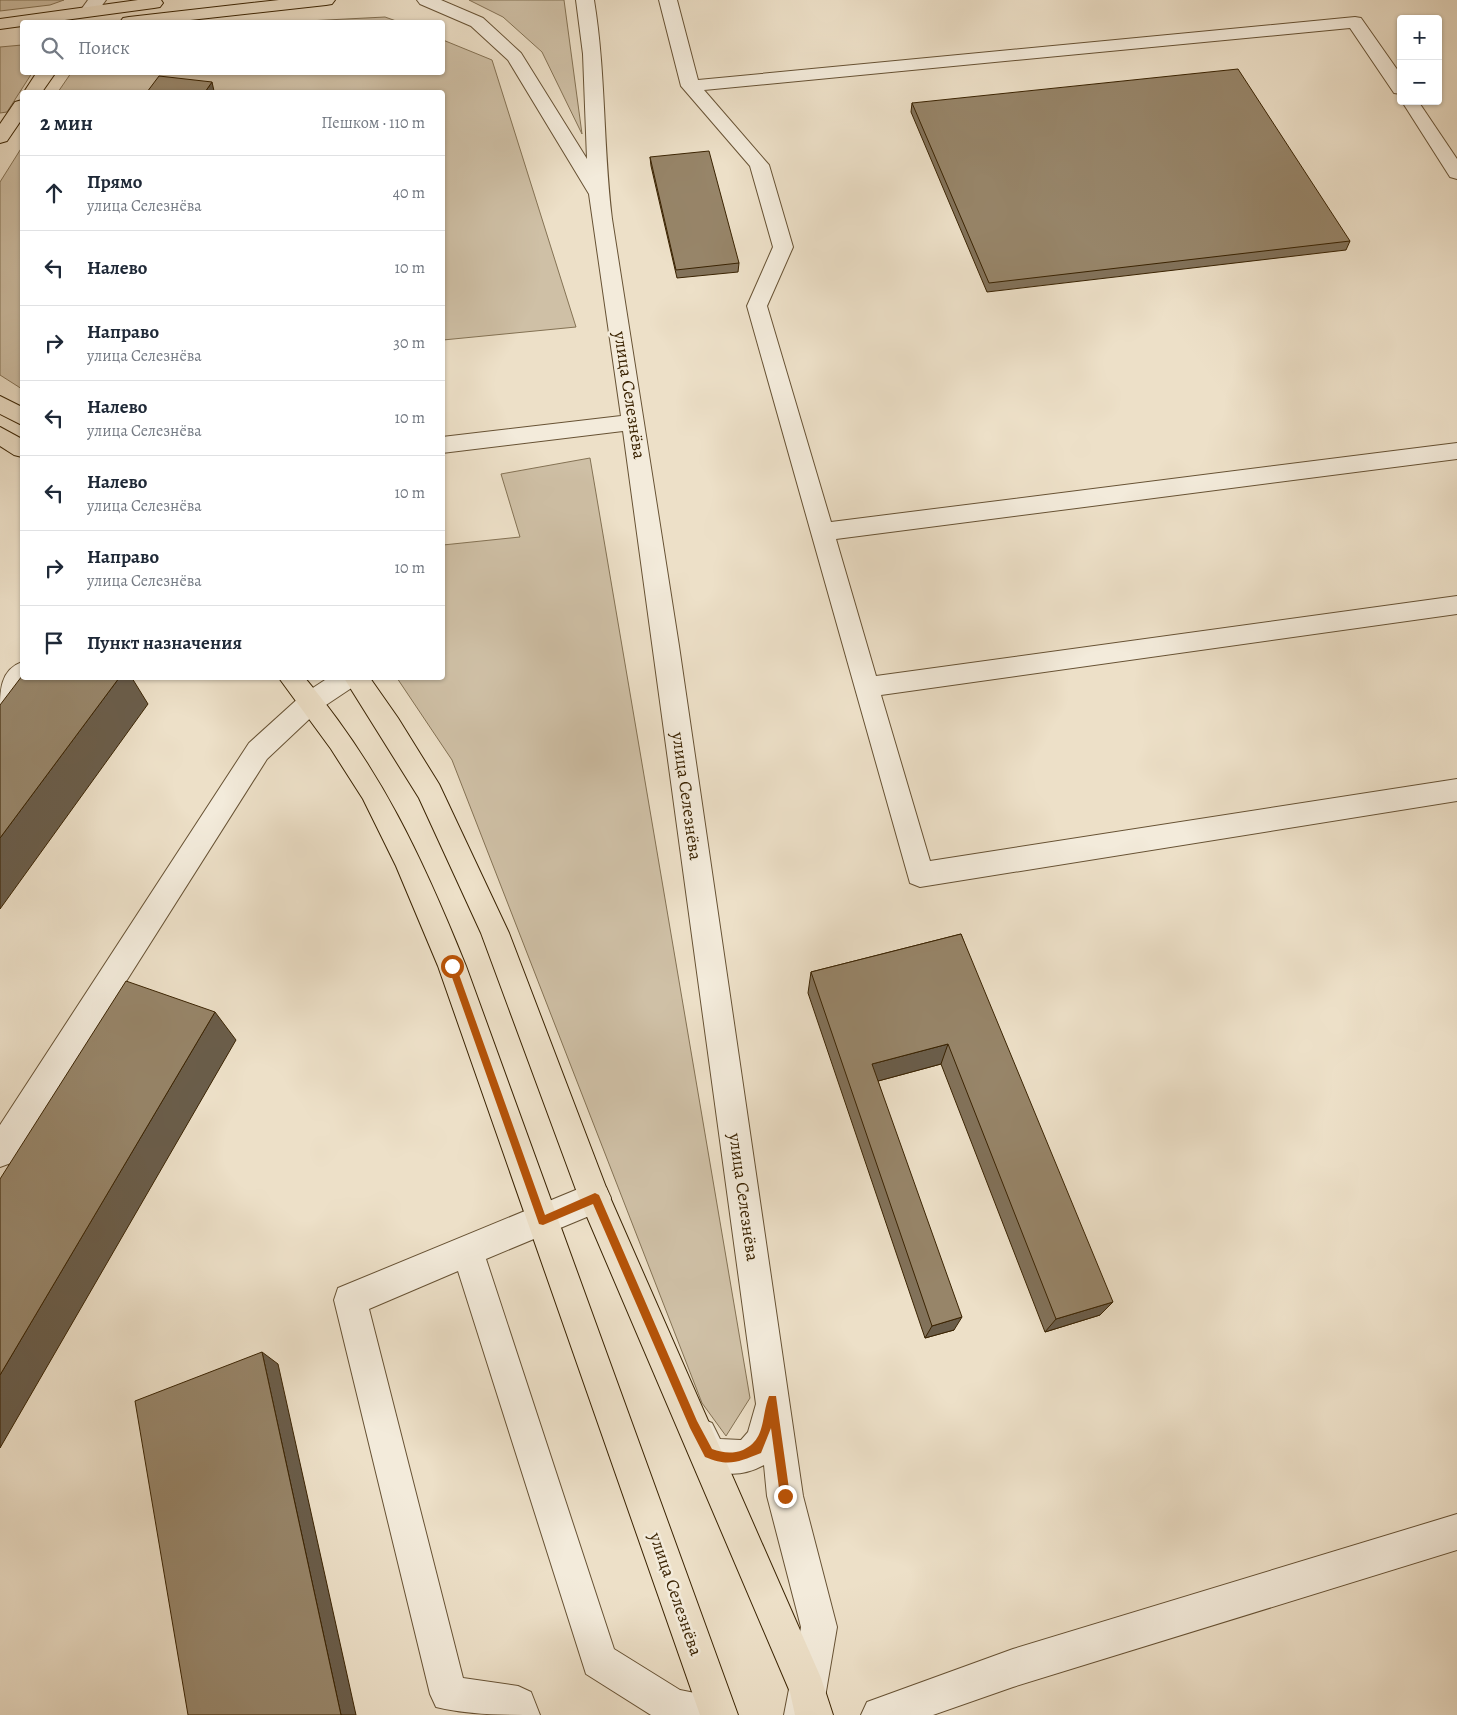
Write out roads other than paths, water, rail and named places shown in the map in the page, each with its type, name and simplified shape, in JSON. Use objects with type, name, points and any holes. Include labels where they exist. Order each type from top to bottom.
[{"type":"main road","points":[[27,20],[183,0]]},
{"type":"main road","points":[[146,20],[326,0]]},
{"type":"main road","points":[[0,24],[20,21]]},
{"type":"main road","points":[[34,90],[45,75]]},
{"type":"main road","points":[[0,137],[20,109]]},
{"type":"main road","points":[[0,404],[20,416]]},
{"type":"main road","points":[[1,436],[20,448]]},
{"type":"main road","name":"улица Селезнёва","points":[[293,680],[343,744],[382,808],[418,881],[452,966],[719,1715]]},
{"type":"main road","name":"улица Селезнёва","points":[[357,680],[389,725],[430,792],[491,924],[595,1198],[694,1424],[808,1707]]},
{"type":"street","points":[[426,0],[477,22],[515,56],[598,192]]},
{"type":"street","name":"улица Селезнёва","points":[[585,0],[592,33],[598,192],[634,422],[785,1496],[819,1627],[808,1707]]},
{"type":"street","points":[[668,0],[690,86],[759,165],[762,174],[783,248],[757,306],[920,875],[1457,790]]},
{"type":"street","points":[[690,86],[1355,22],[1397,83]]},
{"type":"street","points":[[1412,105],[1457,172]]},
{"type":"street","points":[[445,445],[634,422]]},
{"type":"street","points":[[822,532],[1457,451]]},
{"type":"street","points":[[866,687],[1457,605]]},
{"type":"street","points":[[0,702],[20,675]]},
{"type":"street","points":[[0,1152],[258,751],[311,702],[344,680]]},
{"type":"street","points":[[521,1715],[518,1705],[449,1694],[350,1300],[595,1198]]},
{"type":"street","points":[[467,1250],[599,1661],[672,1707],[710,1715]]},
{"type":"street","name":"улица Селезнёва","points":[[694,1424],[709,1453],[720,1457],[734,1458],[745,1455],[760,1445],[773,1400]]},
{"type":"street","points":[[880,1715],[1013,1668],[1457,1532]]}]
